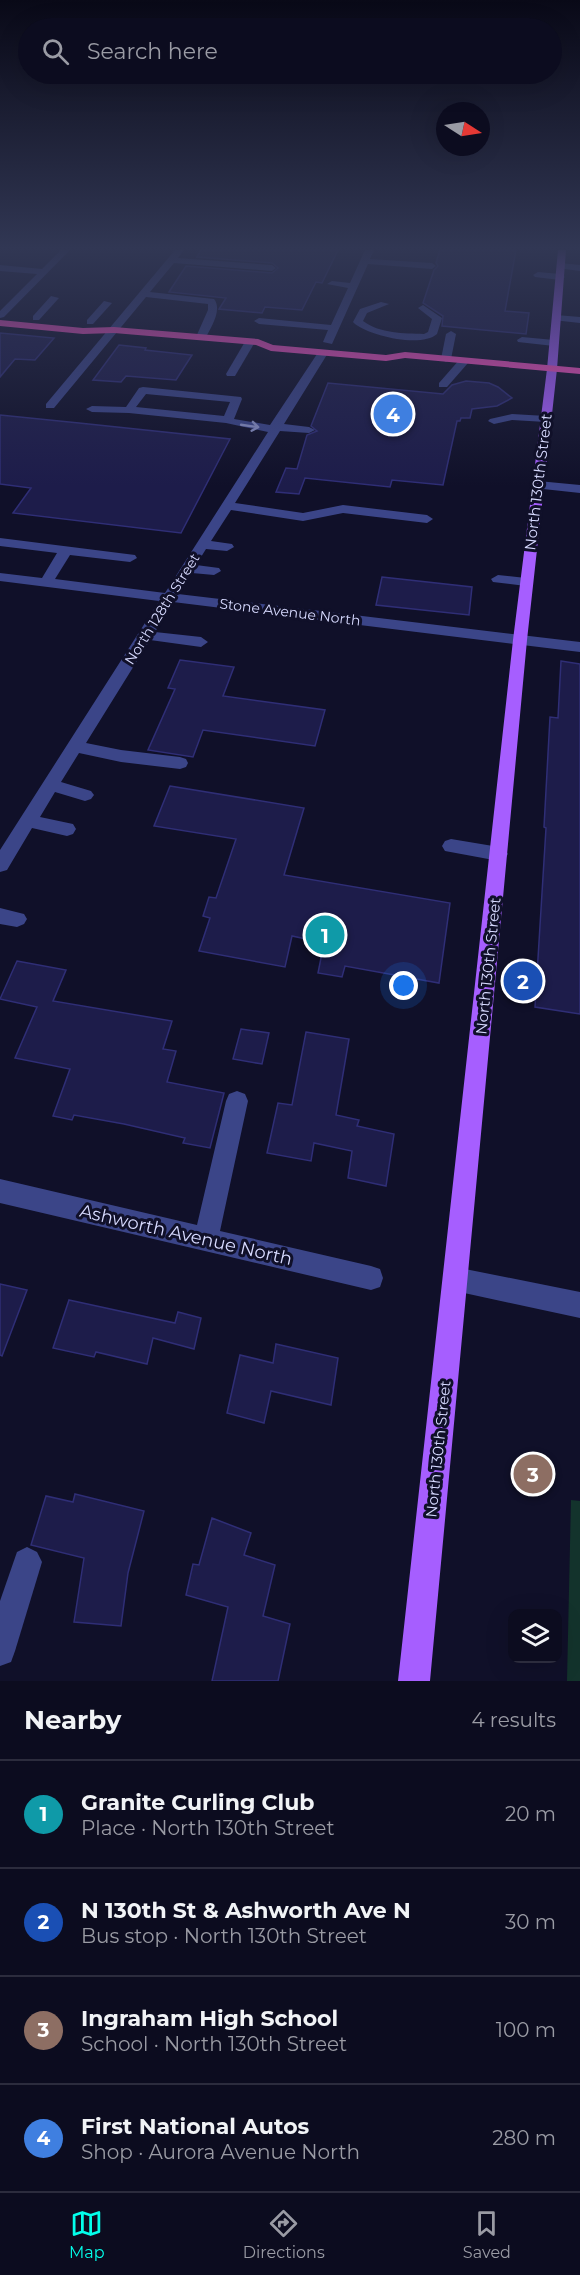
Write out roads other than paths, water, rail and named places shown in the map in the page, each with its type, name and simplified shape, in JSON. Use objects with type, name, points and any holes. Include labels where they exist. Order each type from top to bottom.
[{"type":"highway","points":[[67,328],[83,331],[114,330],[254,342],[271,348],[325,348],[386,358],[405,356],[580,371]]},
{"type":"highway","points":[[109,328],[114,330]]},
{"type":"main road","name":"North 130th Street","points":[[414,1681],[526,582],[555,328]]},
{"type":"street","points":[[201,337],[205,328]]},
{"type":"street","name":"North 128th Street","points":[[0,865],[170,598],[274,428],[313,370],[334,328]]},
{"type":"street","points":[[365,328],[378,333],[426,337],[432,334],[434,328]]},
{"type":"street","points":[[50,406],[114,330]]},
{"type":"street","points":[[446,359],[451,334]]},
{"type":"street","points":[[522,340],[554,343]]},
{"type":"street","points":[[231,374],[254,342]]},
{"type":"street","points":[[443,385],[464,361]]},
{"type":"street","points":[[313,370],[326,371]]},
{"type":"street","points":[[129,410],[143,390],[237,399],[228,420]]},
{"type":"street","points":[[92,409],[129,410],[228,420],[238,424],[274,428],[309,430]]},
{"type":"street","points":[[494,421],[512,417],[546,419]]},
{"type":"street","points":[[538,485],[580,489]]},
{"type":"street","points":[[226,506],[303,517],[343,509],[427,519]]},
{"type":"street","points":[[0,542],[130,558]]},
{"type":"street","points":[[202,544],[227,547]]},
{"type":"street","points":[[46,582],[66,550]]},
{"type":"street","points":[[188,567],[213,571]]},
{"type":"street","name":"Stone Avenue North","points":[[0,577],[580,647]]},
{"type":"street","points":[[498,579],[526,582]]},
{"type":"street","points":[[146,635],[201,642]]},
{"type":"street","points":[[75,746],[121,756],[180,763]]},
{"type":"street","points":[[51,785],[85,795]]},
{"type":"street","points":[[28,821],[67,829]]},
{"type":"street","points":[[451,846],[499,854]]},
{"type":"street","points":[[206,1240],[237,1101]]},
{"type":"street","name":"Ashworth Avenue North","points":[[0,1191],[371,1278]]},
{"type":"street","points":[[456,1279],[580,1305]]},
{"type":"street","points":[[0,1651],[27,1562]]},
{"type":"place","name":"First National Autos","points":[[393,414]]},
{"type":"place","name":"Granite Curling Club","points":[[325,935]]},
{"type":"place","name":"N 130th St & Ashworth Ave N","points":[[523,981]]},
{"type":"place","name":"Ingraham High School","points":[[533,1474]]}]
